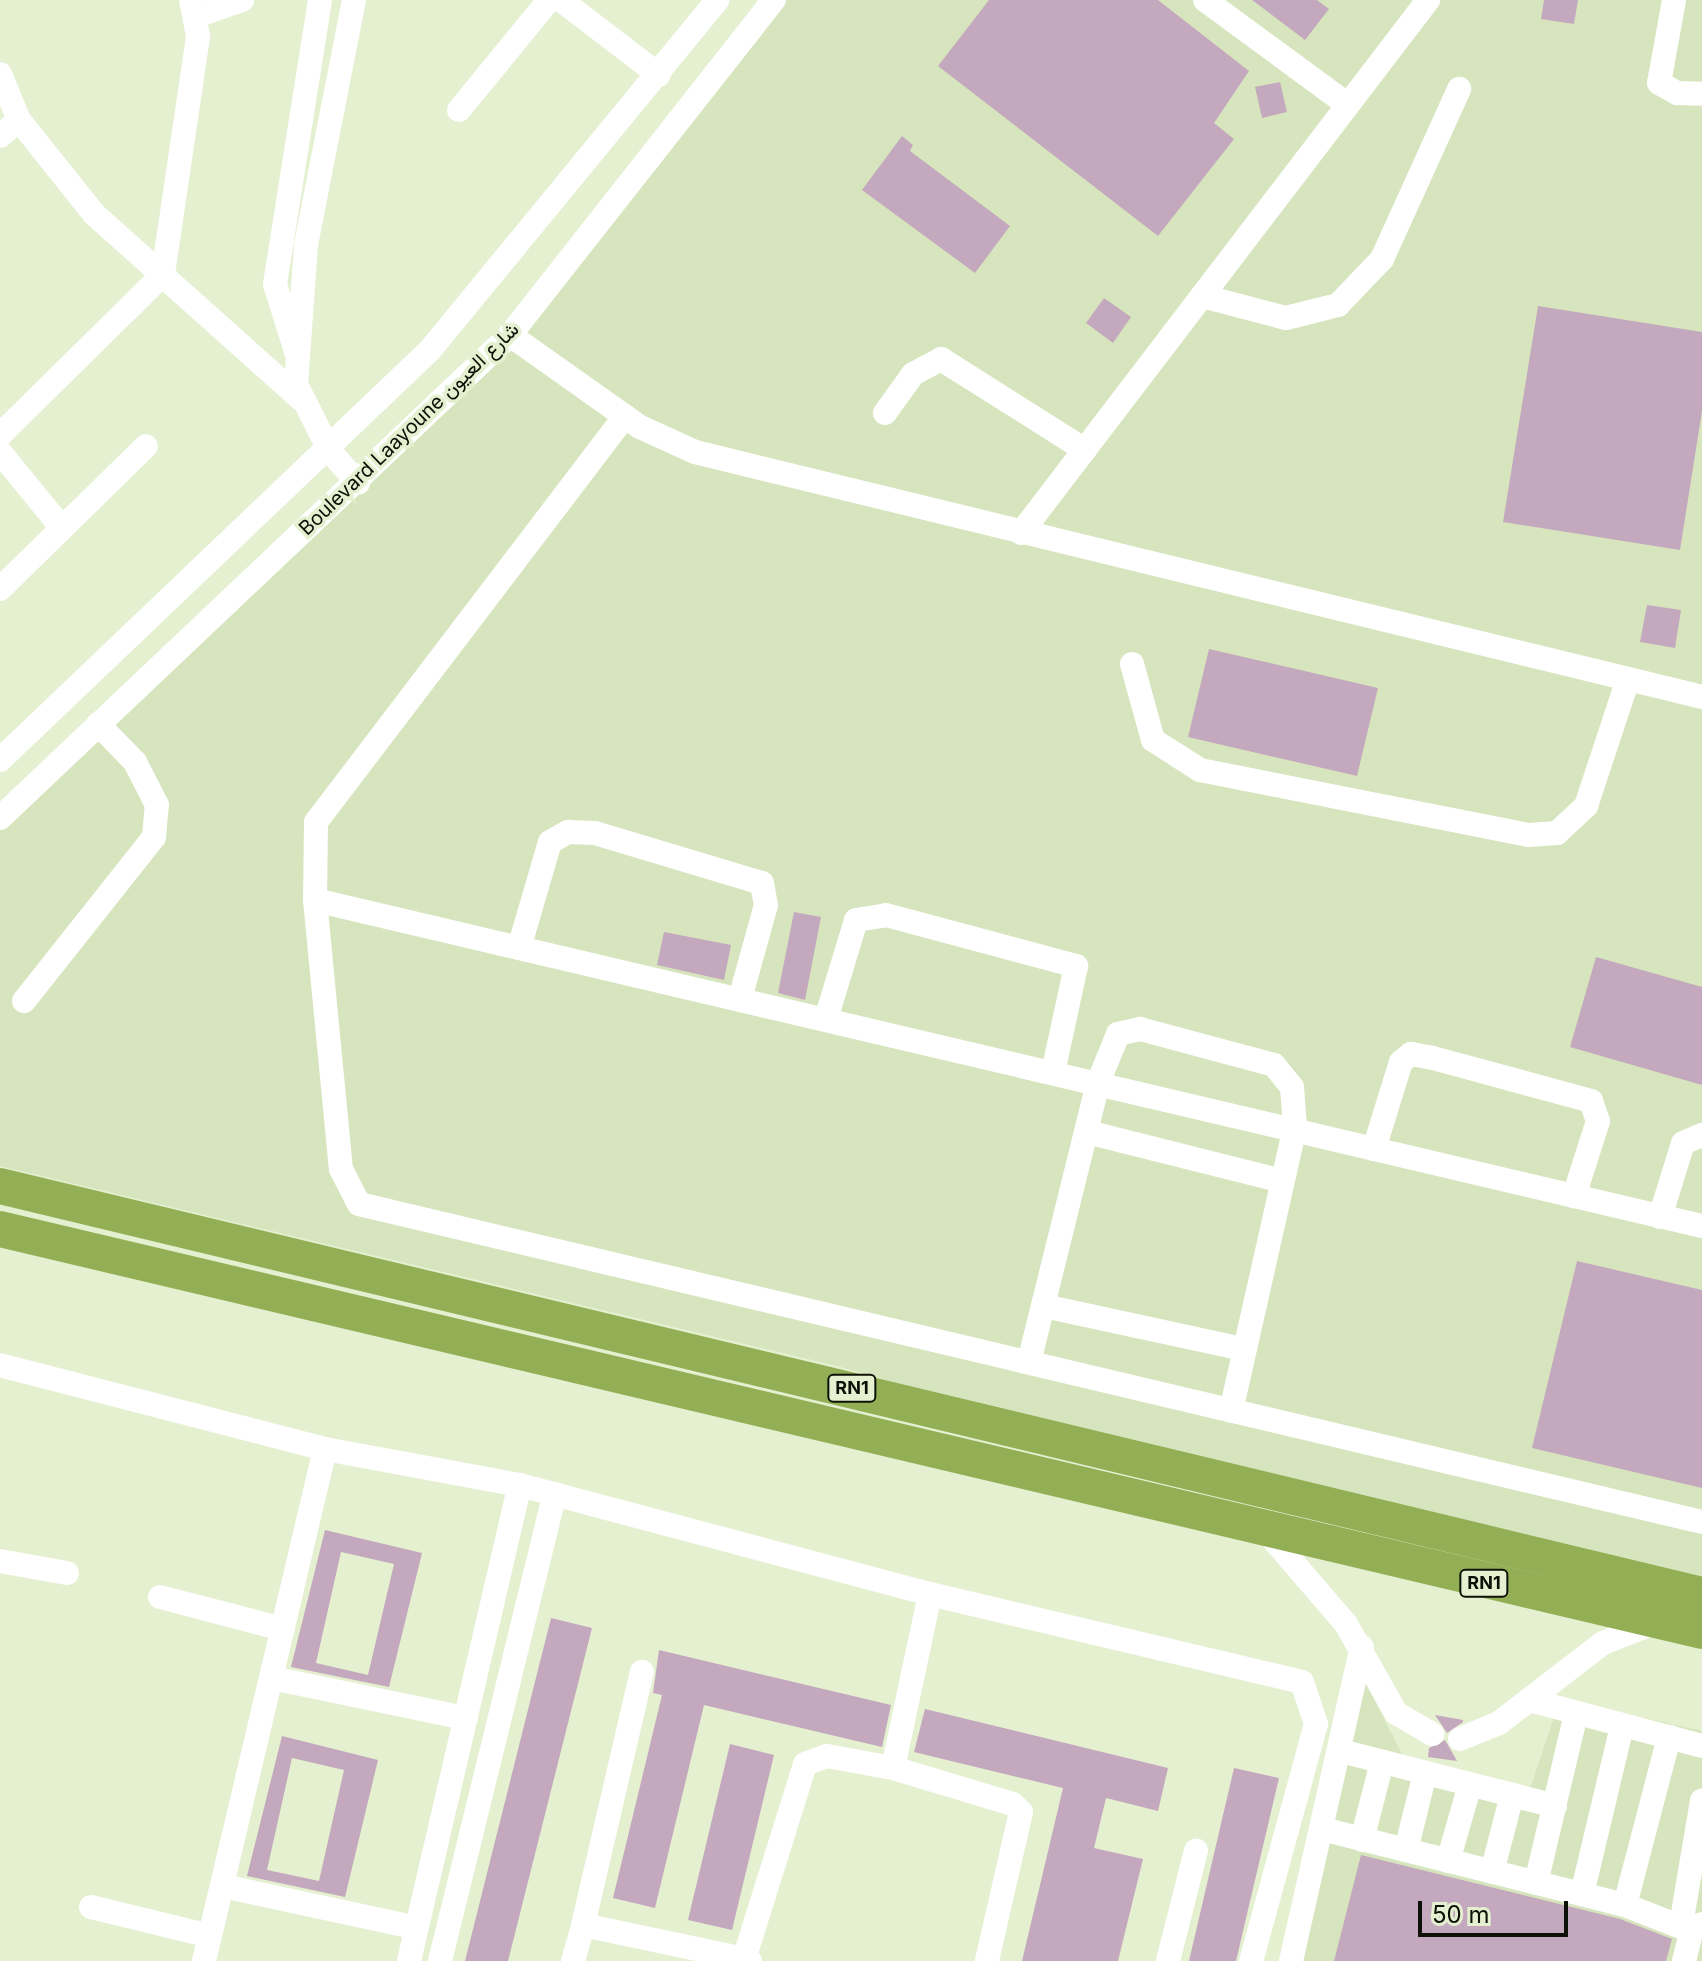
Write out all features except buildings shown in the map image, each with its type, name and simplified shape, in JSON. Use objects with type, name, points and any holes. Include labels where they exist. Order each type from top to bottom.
[{"type":"highway","name":"RN1","points":[[0,1186],[1702,1595]]},
{"type":"highway","name":"RN1","points":[[0,1229],[1266,1531],[1702,1631]]},
{"type":"street","points":[[0,435],[163,274],[194,8],[242,0]]},
{"type":"street","points":[[301,366],[275,284],[320,0]]},
{"type":"street","points":[[301,399],[306,245],[354,0]]},
{"type":"street","points":[[459,110],[549,0]]},
{"type":"street","points":[[561,0],[659,75]]},
{"type":"street","name":"Boulevard Laayoune شارع العيون","points":[[0,760],[329,450],[488,285],[717,0]]},
{"type":"street","name":"Boulevard Laayoune شارع العيون","points":[[0,818],[358,483],[510,335],[774,0]]},
{"type":"street","points":[[1205,0],[1348,105]]},
{"type":"street","points":[[1021,533],[1428,0]]},
{"type":"street","points":[[1674,0],[1659,83],[1677,93],[1702,94]]},
{"type":"street","points":[[0,74],[9,128],[94,214],[301,399],[329,450],[358,483]]},
{"type":"street","points":[[1202,296],[1286,318],[1338,305],[1382,259],[1459,89]]},
{"type":"street","points":[[510,335],[625,416],[695,452],[1702,697]]},
{"type":"street","points":[[885,413],[913,374],[941,359],[1085,450]]},
{"type":"street","points":[[625,416],[323,809],[313,834],[315,900],[341,1169],[359,1204],[1702,1522]]},
{"type":"street","points":[[0,589],[146,446]]},
{"type":"street","points":[[0,452],[62,528]]},
{"type":"street","points":[[1132,664],[1153,740],[1200,770],[1529,835],[1557,833],[1586,806],[1628,679]]},
{"type":"street","points":[[24,1001],[154,837],[157,805],[135,762],[98,724]]},
{"type":"street","points":[[519,948],[550,842],[568,832],[595,833],[762,883],[766,905],[740,999]]},
{"type":"street","points":[[315,900],[1295,1127],[1374,1149],[1702,1226]]},
{"type":"street","points":[[826,1019],[856,920],[886,915],[1076,966],[1053,1072]]},
{"type":"street","points":[[1029,1362],[1098,1083],[1118,1034],[1140,1029],[1274,1065],[1292,1087],[1295,1127],[1231,1411]]},
{"type":"street","points":[[1374,1149],[1401,1062],[1411,1054],[1433,1058],[1591,1101],[1598,1121],[1574,1196]]},
{"type":"street","points":[[1087,1132],[1282,1181]]},
{"type":"street","points":[[1660,1217],[1683,1143],[1702,1135]]},
{"type":"street","points":[[1044,1306],[1243,1349]]},
{"type":"street","points":[[0,1365],[325,1449],[520,1485],[930,1594],[1302,1682],[1316,1724],[1251,1961]]},
{"type":"street","points":[[204,1961],[325,1449]]},
{"type":"street","points":[[409,1961],[520,1485]]},
{"type":"street","points":[[440,1961],[555,1494]]},
{"type":"street","points":[[1266,1531],[1362,1647],[1396,1713],[1432,1734]]},
{"type":"street","points":[[0,1561],[67,1573]]},
{"type":"street","points":[[893,1768],[930,1594]]},
{"type":"street","points":[[160,1597],[283,1629]]},
{"type":"street","points":[[1460,1739],[1529,1700],[1603,1643],[1662,1620]]},
{"type":"street","points":[[1291,1961],[1341,1751],[1362,1647]]},
{"type":"street","points":[[573,1961],[642,1672]]},
{"type":"street","points":[[272,1678],[466,1718]]},
{"type":"street","points":[[1529,1700],[1702,1746]]},
{"type":"street","points":[[1536,1883],[1576,1714]]},
{"type":"street","points":[[1582,1894],[1622,1726]]},
{"type":"street","points":[[1625,1905],[1669,1737]]},
{"type":"street","points":[[1341,1751],[1555,1806]]},
{"type":"street","points":[[583,1925],[747,1960],[805,1764],[827,1756],[893,1768],[1021,1812],[987,1961]]},
{"type":"street","points":[[1362,1840],[1382,1762]]},
{"type":"street","points":[[1406,1850],[1425,1773]]},
{"type":"street","points":[[1448,1861],[1470,1785]]},
{"type":"street","points":[[1492,1872],[1512,1795]]},
{"type":"street","points":[[1322,1829],[1625,1905],[1690,1934],[1702,1801]]},
{"type":"street","points":[[1168,1961],[1196,1850]]},
{"type":"street","points":[[223,1886],[417,1928]]},
{"type":"street","points":[[91,1907],[210,1936]]},
{"type":"shaded area","points":[[769,0],[1702,0],[1702,1612],[837,1366],[0,1166],[0,821],[519,324]]},
{"type":"shaded area","points":[[1350,1652],[1408,1766],[1529,1792],[1560,1699],[1702,1731],[1702,1961],[1279,1961]]}]
